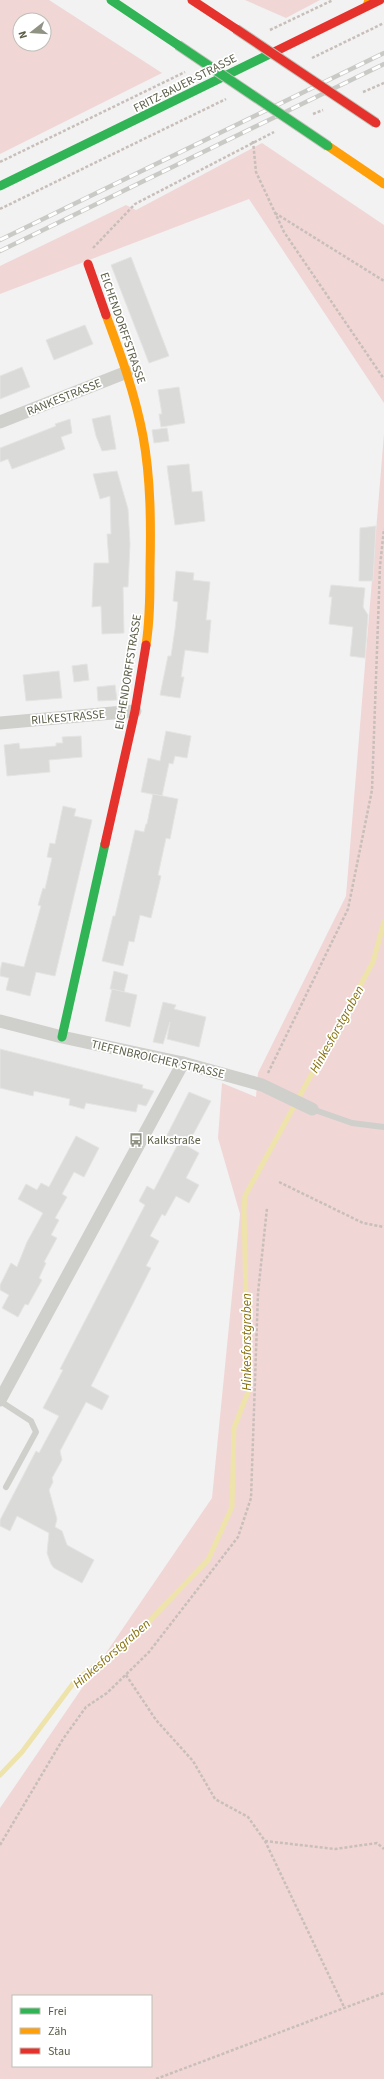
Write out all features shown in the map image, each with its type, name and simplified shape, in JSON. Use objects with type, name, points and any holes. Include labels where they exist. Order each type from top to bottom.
[{"type":"main road","points":[[111,0],[384,184]]},
{"type":"main road","points":[[192,0],[380,125]]},
{"type":"main road","points":[[205,0],[236,29]]},
{"type":"main road","name":"FRITZ-BAUER-STRASSE","points":[[0,186],[116,131],[368,3],[380,0]]},
{"type":"main road","name":"EICHENDORFFSTRASSE","points":[[62,1037],[135,711],[149,625],[151,539],[149,487],[143,437],[127,372],[88,264]]},
{"type":"street","name":"RANKESTRASSE","points":[[0,422],[127,372]]},
{"type":"street","name":"RILKESTRASSE","points":[[0,723],[135,711]]},
{"type":"street","name":"TIEFENBROICHER STRASSE","points":[[0,1021],[62,1037],[183,1063],[262,1085],[312,1109]]},
{"type":"street","points":[[0,1401],[183,1063]]},
{"type":"lane","points":[[312,1109],[352,1123],[384,1127]]},
{"type":"lane","points":[[0,1401],[31,1421],[36,1432],[6,1487]]},
{"type":"path","points":[[269,31],[333,0]]},
{"type":"path","points":[[306,61],[384,22]]},
{"type":"path","points":[[0,162],[191,69]]},
{"type":"path","points":[[362,92],[384,83]]},
{"type":"path","points":[[0,209],[228,99]]},
{"type":"path","points":[[311,115],[326,109]]},
{"type":"path","points":[[88,264],[86,255],[135,204],[253,141],[275,131]]},
{"type":"path","points":[[253,141],[256,172],[284,232],[384,379]]},
{"type":"path","points":[[275,212],[384,281]]},
{"type":"path","points":[[262,1085],[348,909],[372,790],[380,566],[384,529]]},
{"type":"path","points":[[279,1182],[363,1224],[384,1227]]},
{"type":"path","points":[[0,1845],[63,1739],[86,1707],[107,1693],[149,1652],[238,1537],[250,1498],[258,1292],[267,1208]]},
{"type":"path","points":[[126,1675],[163,1729],[193,1762],[215,1799],[248,1817],[265,1841],[344,2008]]},
{"type":"path","points":[[265,1841],[335,1849],[376,1843],[384,1849]]},
{"type":"path","points":[[156,2079],[384,1993]]},
{"type":"shaded area","points":[[0,0],[49,0],[162,73],[0,154]]},
{"type":"shaded area","points":[[245,0],[320,0],[286,18]]},
{"type":"shaded area","points":[[262,143],[384,225],[384,403],[249,199],[0,294],[0,266],[126,205],[136,210]]},
{"type":"shaded area","points":[[384,434],[384,2079],[0,2079],[0,1808],[212,1498],[240,1214],[218,1138],[222,1083],[256,1097],[258,1073],[346,896]]},
{"type":"building","points":[[131,257],[169,356],[149,363],[111,265]]},
{"type":"building","points":[[85,325],[93,344],[54,360],[46,340]]},
{"type":"building","points":[[22,367],[30,387],[0,399],[0,376]]},
{"type":"building","points":[[179,387],[185,423],[161,427],[159,414],[162,414],[158,390]]},
{"type":"building","points":[[110,415],[116,449],[102,451],[96,436],[92,419]]},
{"type":"building","points":[[70,419],[72,433],[61,437],[65,449],[12,469],[8,459],[0,462],[0,448]]},
{"type":"building","points":[[167,428],[169,441],[154,443],[152,430]]},
{"type":"building","points":[[189,464],[192,492],[202,491],[205,521],[175,525],[167,466]]},
{"type":"building","points":[[117,471],[128,509],[130,544],[128,587],[123,587],[124,633],[102,634],[101,606],[92,607],[94,563],[109,563],[107,534],[111,534],[110,496],[100,499],[93,474]]},
{"type":"building","points":[[376,526],[373,581],[359,581],[360,528]]},
{"type":"building","points":[[176,571],[194,573],[193,580],[210,582],[206,620],[211,620],[208,653],[185,650],[181,677],[184,677],[180,698],[160,695],[168,656],[171,656],[175,629],[178,602],[173,601]]},
{"type":"building","points":[[331,585],[365,588],[363,607],[368,615],[365,658],[350,656],[353,627],[329,624],[332,597],[329,597]]},
{"type":"building","points":[[87,664],[89,680],[74,682],[72,666]]},
{"type":"building","points":[[59,671],[62,698],[26,701],[23,675]]},
{"type":"building","points":[[115,685],[117,700],[98,701],[97,687]]},
{"type":"building","points":[[166,731],[191,736],[187,758],[175,756],[173,764],[169,763],[162,796],[141,792],[148,758],[160,761]]},
{"type":"building","points":[[81,736],[82,757],[49,760],[50,772],[7,776],[4,745],[19,743],[20,749],[56,746],[56,743],[63,743],[62,737]]},
{"type":"building","points":[[153,794],[178,799],[170,839],[166,838],[158,875],[161,876],[151,918],[140,915],[134,942],[129,941],[123,966],[102,961],[113,916],[115,916],[135,830],[144,832]]},
{"type":"building","points":[[63,806],[76,809],[74,816],[92,820],[55,976],[36,972],[30,996],[6,990],[9,978],[0,976],[0,971],[2,962],[24,967],[41,906],[38,905],[43,888],[45,889],[52,858],[47,857],[50,843],[55,844]]},
{"type":"building","points":[[114,971],[128,975],[124,992],[110,989]]},
{"type":"building","points":[[112,989],[137,995],[130,1027],[105,1021]]},
{"type":"building","points":[[163,1002],[176,1005],[174,1009],[206,1017],[199,1047],[167,1039],[170,1022],[163,1044],[153,1042]]},
{"type":"building","points":[[0,1049],[143,1085],[142,1088],[154,1091],[146,1106],[138,1104],[136,1112],[86,1103],[84,1109],[69,1105],[70,1099],[34,1091],[33,1096],[0,1088]]},
{"type":"building","points":[[189,1092],[211,1101],[187,1146],[199,1153],[186,1178],[199,1185],[189,1203],[176,1196],[165,1216],[162,1214],[150,1236],[159,1241],[146,1266],[151,1268],[91,1386],[109,1396],[102,1410],[86,1402],[60,1451],[62,1460],[52,1478],[53,1482],[49,1490],[57,1519],[55,1527],[62,1531],[67,1545],[94,1560],[82,1583],[54,1568],[51,1564],[47,1553],[49,1533],[17,1516],[10,1531],[0,1526],[0,1520],[36,1451],[39,1453],[59,1416],[43,1408],[63,1370],[60,1369],[145,1205],[139,1201],[147,1186],[154,1190],[178,1144],[166,1137]]},
{"type":"building","points":[[76,1136],[99,1148],[84,1177],[74,1172],[62,1194],[67,1197],[55,1218],[59,1220],[51,1235],[57,1238],[44,1262],[46,1263],[39,1278],[42,1280],[28,1305],[25,1304],[18,1317],[2,1308],[9,1295],[0,1290],[0,1285],[11,1263],[17,1267],[27,1242],[43,1213],[18,1199],[26,1184],[37,1190],[41,1183],[49,1187]]},
{"type":"waterway","name":"Hinkesforstgraben","points":[[0,1775],[22,1752],[75,1681],[135,1636],[208,1560],[232,1507],[234,1428],[248,1392],[245,1196],[373,962],[384,922]]},
{"type":"railway","points":[[0,240],[384,53]]},
{"type":"railway","points":[[0,251],[384,64]]},
{"type":"traffic: fast","points":[[111,0],[178,45]]},
{"type":"traffic: fast","points":[[178,45],[328,146]]},
{"type":"traffic: fast","points":[[0,186],[272,53]]},
{"type":"traffic: fast","points":[[62,1037],[105,844]]},
{"type":"traffic: slow","points":[[367,6],[369,0]]},
{"type":"traffic: slow","points":[[328,146],[384,184]]},
{"type":"traffic: slow","points":[[106,315],[132,390],[140,420],[146,453],[150,502],[150,607],[146,645]]},
{"type":"traffic: jam","points":[[192,0],[236,29]]},
{"type":"traffic: jam","points":[[272,53],[380,0]]},
{"type":"traffic: jam","points":[[236,29],[376,123]]},
{"type":"traffic: jam","points":[[88,264],[106,315]]},
{"type":"traffic: jam","points":[[105,844],[135,711],[146,645]]},
{"type":"place","name":"Kalkstraße","points":[[136,1140]]}]
